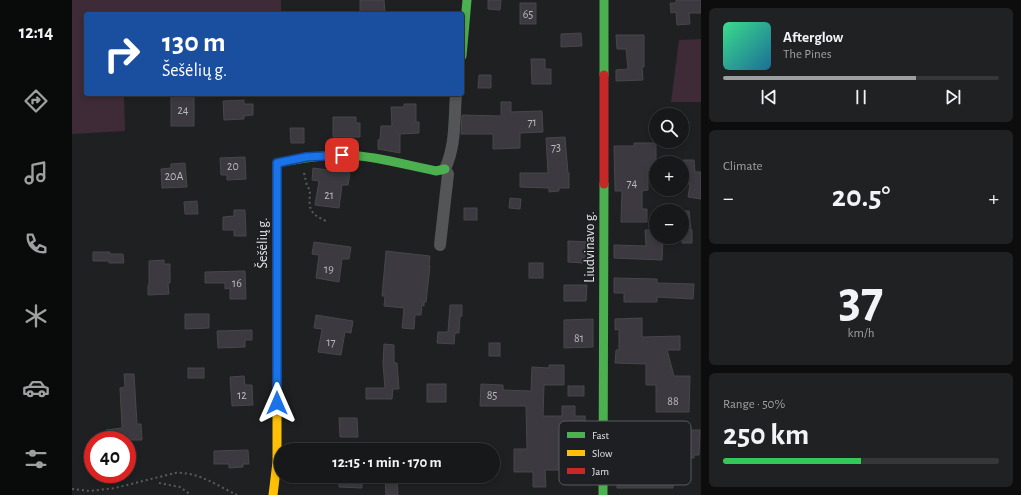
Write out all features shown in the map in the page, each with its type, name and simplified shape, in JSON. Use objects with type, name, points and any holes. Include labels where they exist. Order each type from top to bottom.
[{"type":"street","points":[[464,28],[466,0]]},
{"type":"street","name":"Liudvinavo g.","points":[[603,421],[604,0]]},
{"type":"street","points":[[440,245],[448,174],[446,169],[450,160],[454,139],[456,96]]},
{"type":"street","name":"Šešėlių g.","points":[[274,495],[277,462],[277,163],[304,158],[342,155],[377,159],[436,172],[446,169]]},
{"type":"street","name":"Liudvinavo g.","points":[[603,485],[603,495]]},
{"type":"path","points":[[304,158],[304,176],[310,190],[309,207],[315,217],[326,222]]},
{"type":"path","points":[[72,489],[90,491],[115,488],[183,472],[237,495]]},
{"type":"path","points":[[159,483],[180,487],[191,495]]},
{"type":"shaded area","points":[[72,0],[281,0],[281,12],[84,12],[84,96],[124,96],[125,131],[72,134]]},
{"type":"shaded area","points":[[701,39],[701,102],[671,102],[679,40]]},
{"type":"building","points":[[360,0],[384,0],[385,12],[360,12]]},
{"type":"building","points":[[488,0],[501,0],[500,10],[488,9]]},
{"type":"building","points":[[676,0],[701,0],[701,13],[689,13],[690,24],[677,25],[676,12],[671,13],[670,3],[676,3]]},
{"type":"building","points":[[520,3],[536,3],[536,24],[520,24]]},
{"type":"building","points":[[581,33],[582,46],[561,47],[561,34]]},
{"type":"building","points":[[616,35],[644,35],[644,67],[642,67],[643,80],[616,81],[616,70],[628,69],[626,49],[617,49]]},
{"type":"building","points":[[531,59],[545,59],[545,69],[551,69],[551,84],[532,84]]},
{"type":"building","points":[[479,75],[491,75],[491,88],[478,88]]},
{"type":"building","points":[[171,96],[194,96],[194,126],[171,126]]},
{"type":"building","points":[[244,100],[244,104],[253,104],[253,115],[244,116],[244,119],[224,120],[223,101]]},
{"type":"building","points":[[501,102],[511,102],[511,112],[542,111],[543,132],[520,133],[520,148],[493,149],[493,134],[461,134],[462,115],[501,116]]},
{"type":"building","points":[[404,104],[416,104],[416,122],[419,122],[419,133],[400,134],[400,153],[378,149],[381,126],[392,126],[391,107],[404,107]]},
{"type":"building","points":[[333,117],[356,117],[356,123],[360,123],[360,137],[333,137]]},
{"type":"building","points":[[290,128],[304,128],[304,143],[291,143]]},
{"type":"building","points":[[565,137],[569,188],[559,188],[559,191],[549,192],[549,188],[520,187],[520,173],[548,173],[546,138]]},
{"type":"building","points":[[634,143],[649,143],[649,148],[656,148],[656,156],[649,156],[648,190],[642,191],[642,209],[647,209],[647,222],[621,222],[622,191],[615,191],[614,146],[634,146]]},
{"type":"building","points":[[245,157],[246,179],[227,180],[227,175],[221,175],[220,158]]},
{"type":"building","points":[[689,160],[694,160],[695,172],[701,172],[701,199],[688,197],[690,184]]},
{"type":"building","points":[[185,163],[187,187],[162,188],[161,169],[171,168],[171,164]]},
{"type":"building","points":[[313,168],[350,173],[348,185],[342,185],[339,208],[315,205],[319,181],[312,180]]},
{"type":"building","points":[[510,198],[521,199],[520,209],[509,208]]},
{"type":"building","points":[[197,201],[198,214],[185,214],[184,202]]},
{"type":"building","points":[[464,208],[477,208],[477,220],[464,220]]},
{"type":"building","points":[[234,210],[245,210],[246,236],[234,236],[234,230],[223,230],[223,217],[234,216]]},
{"type":"building","points":[[689,211],[692,230],[692,243],[689,243]]},
{"type":"building","points":[[645,230],[649,230],[649,244],[663,244],[662,260],[614,258],[614,245],[646,246]]},
{"type":"building","points":[[568,241],[593,242],[593,259],[583,258],[583,263],[568,262]]},
{"type":"building","points":[[314,242],[351,247],[349,259],[342,259],[339,282],[316,278],[319,255],[312,254]]},
{"type":"building","points":[[386,251],[430,256],[426,302],[424,302],[424,306],[422,305],[421,315],[415,315],[414,329],[402,328],[404,308],[384,306],[385,296],[382,296]]},
{"type":"building","points":[[93,252],[123,254],[124,263],[93,261]]},
{"type":"building","points":[[164,260],[164,264],[170,264],[170,283],[168,283],[169,294],[148,295],[149,261]]},
{"type":"building","points":[[529,263],[543,263],[543,278],[529,278]]},
{"type":"building","points":[[245,271],[246,299],[230,299],[230,288],[225,289],[225,283],[205,283],[205,272]]},
{"type":"building","points":[[614,278],[657,279],[657,283],[694,284],[693,299],[657,297],[657,302],[624,302],[624,293],[614,293]]},
{"type":"building","points":[[564,285],[587,285],[586,301],[564,301]]},
{"type":"building","points":[[450,305],[462,305],[459,333],[455,333],[454,344],[437,343],[438,332],[448,332]]},
{"type":"building","points":[[185,314],[209,314],[209,328],[185,329]]},
{"type":"building","points":[[316,315],[353,321],[351,333],[345,332],[341,355],[318,352],[322,329],[314,328]]},
{"type":"building","points":[[642,318],[642,337],[680,336],[680,350],[667,350],[674,376],[690,376],[689,412],[656,412],[656,385],[646,385],[646,364],[615,363],[616,350],[619,350],[619,329],[615,330],[615,319]]},
{"type":"building","points":[[593,319],[593,347],[564,348],[564,320]]},
{"type":"building","points":[[252,330],[252,340],[245,340],[245,347],[218,348],[217,331]]},
{"type":"building","points":[[489,343],[500,343],[500,356],[489,356]]},
{"type":"building","points":[[384,344],[394,345],[394,363],[397,363],[399,389],[393,389],[392,399],[366,399],[366,388],[385,388],[383,364]]},
{"type":"building","points":[[549,365],[564,365],[564,385],[544,385],[543,416],[562,416],[562,406],[575,406],[575,416],[585,416],[585,421],[559,421],[559,470],[545,470],[546,487],[533,487],[533,472],[514,472],[514,449],[527,449],[526,406],[480,406],[481,384],[503,385],[503,390],[531,391],[532,367],[549,368]]},
{"type":"building","points":[[188,368],[204,368],[204,378],[188,378]]},
{"type":"building","points":[[124,374],[134,374],[137,424],[141,424],[142,440],[136,440],[136,431],[106,431],[122,428],[120,388],[125,387]]},
{"type":"building","points":[[244,376],[245,385],[252,385],[253,405],[232,406],[230,377]]},
{"type":"building","points":[[427,384],[446,384],[446,402],[427,402]]},
{"type":"building","points":[[568,386],[584,386],[584,396],[568,396]]},
{"type":"building","points":[[339,418],[357,418],[358,437],[340,437]]},
{"type":"building","points":[[691,430],[700,430],[699,455],[694,455],[694,458],[691,458]]},
{"type":"building","points":[[248,450],[249,464],[243,464],[243,467],[229,468],[229,464],[214,464],[214,451]]},
{"type":"building","points":[[339,483],[362,483],[362,488],[339,487]]},
{"type":"building","points":[[385,483],[397,483],[398,495],[386,495]]},
{"type":"building","points":[[617,485],[673,485],[673,488],[617,488]]},
{"type":"traffic: fast","points":[[464,34],[467,0]]},
{"type":"traffic: fast","points":[[604,0],[604,75]]},
{"type":"traffic: fast","points":[[277,230],[277,163],[317,156],[353,155],[377,158],[436,171],[445,169]]},
{"type":"traffic: fast","points":[[603,421],[604,184]]},
{"type":"traffic: fast","points":[[603,485],[603,495]]},
{"type":"traffic: slow","points":[[273,495],[277,462],[277,230]]},
{"type":"traffic: jam","points":[[604,75],[604,184]]},
{"type":"route","points":[[277,403],[277,163],[306,157],[342,155]]}]
